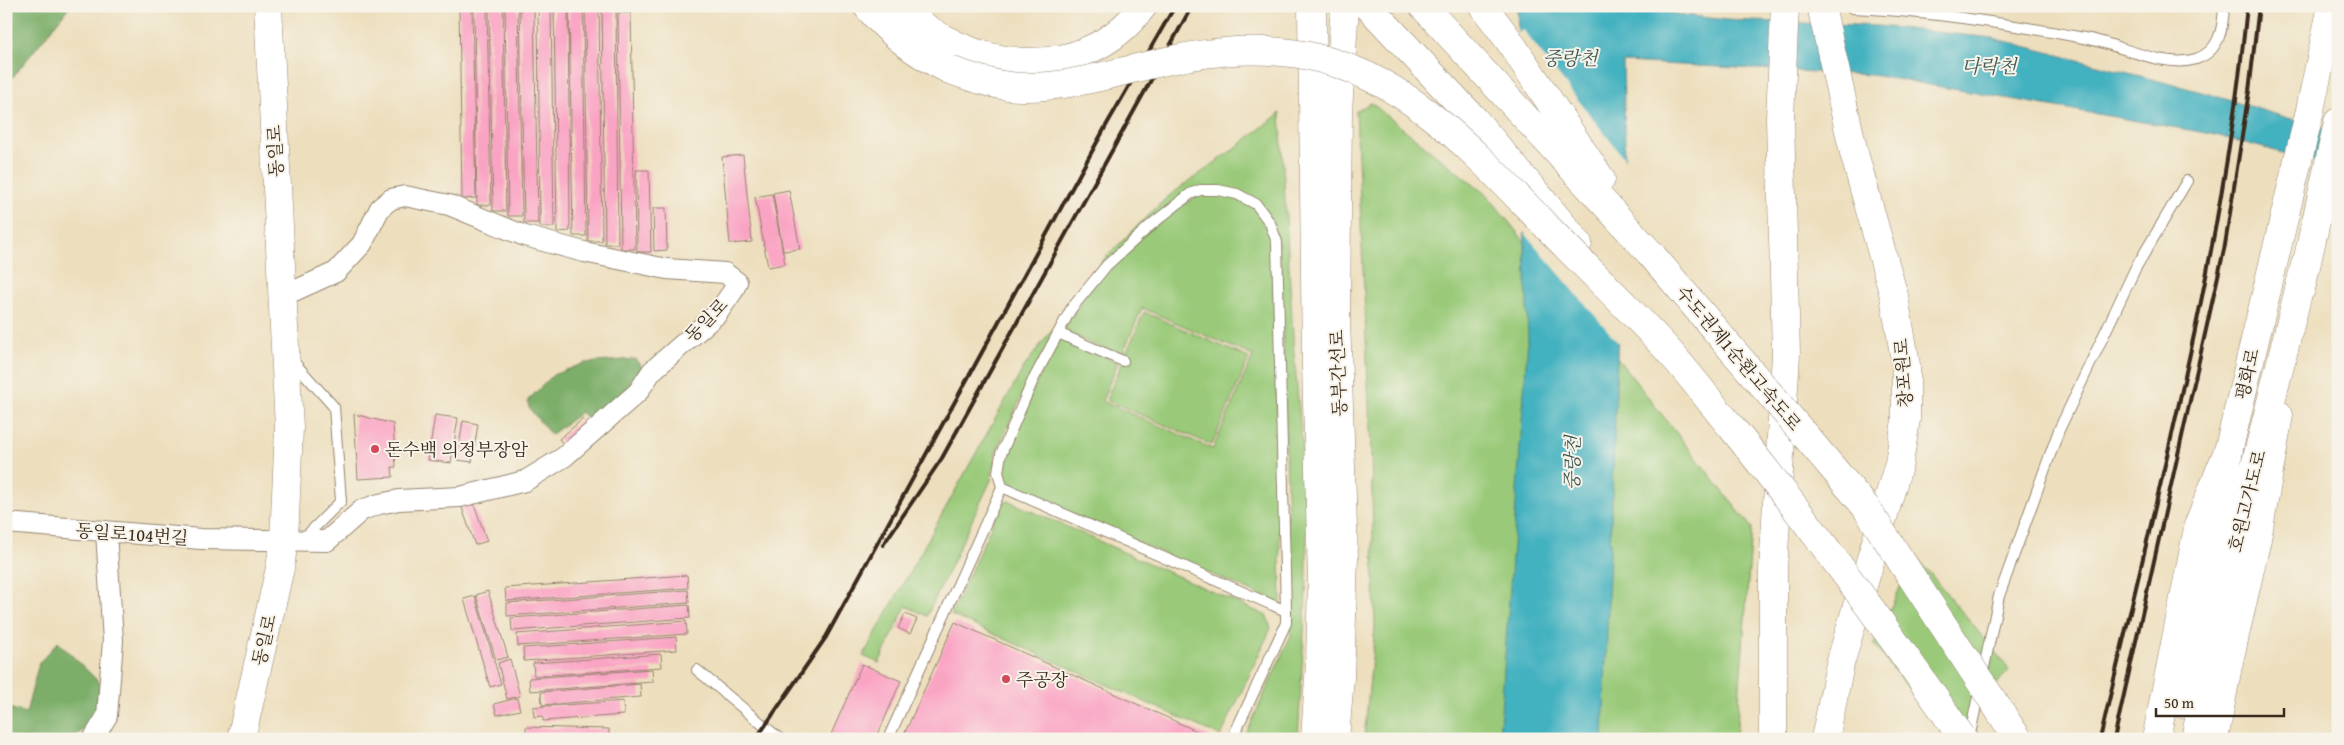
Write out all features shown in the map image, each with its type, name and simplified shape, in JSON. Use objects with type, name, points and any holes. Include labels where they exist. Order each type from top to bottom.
[{"type":"main road","points":[[867,6],[900,39],[939,65],[976,79],[1010,86],[1077,83],[1168,60],[1235,50],[1303,55],[1352,69],[1405,96],[1453,134],[1666,348]]},
{"type":"main road","points":[[900,6],[932,31],[969,50],[996,58],[1034,62],[1068,58],[1089,51],[1121,30],[1143,6]]},
{"type":"main road","name":"동부간선로","points":[[1312,6],[1316,365],[1322,568],[1320,663],[1315,739]]},
{"type":"main road","name":"동부간선로","points":[[1335,739],[1340,677],[1344,558],[1336,317],[1338,111],[1345,6]]},
{"type":"main road","points":[[1368,6],[1474,119],[1666,348],[1815,533],[1963,739]]},
{"type":"main road","name":"수도권제1순환고속도로","points":[[1423,6],[1650,253],[1865,506],[2018,739]]},
{"type":"main road","points":[[1483,6],[1508,39],[1650,253]]},
{"type":"main road","points":[[1773,739],[1773,570],[1786,354],[1780,118],[1785,6]]},
{"type":"main road","name":"창포원로","points":[[1821,6],[1854,152],[1894,296],[1906,365],[1906,420],[1899,463],[1840,664],[1825,739]]},
{"type":"main road","name":"평화로","points":[[2156,739],[2199,523],[2230,448],[2310,110],[2332,6]]},
{"type":"main road","name":"동일로","points":[[241,739],[271,609],[281,540],[289,428],[268,9]]},
{"type":"main road","points":[[2214,739],[2228,666],[2257,539],[2306,265],[2332,186],[2338,122]]},
{"type":"main road","name":"호원고가도로","points":[[2195,739],[2238,534],[2306,265]]},
{"type":"main road","name":"호원고가도로","points":[[2176,739],[2218,531],[2230,448]]},
{"type":"street","name":"동일로","points":[[281,540],[327,541],[362,510],[379,504],[399,500],[460,497],[525,481],[564,457],[638,392],[652,371],[717,314],[737,282],[725,273],[668,270],[584,252],[525,236],[449,205],[405,196],[391,199],[380,208],[362,244],[336,272],[283,296]]},
{"type":"street","name":"동일로104번길","points":[[6,523],[201,539],[281,540]]},
{"type":"street","points":[[93,739],[107,716],[113,640],[106,532]]},
{"type":"lane","points":[[1852,8],[2028,28],[2092,39],[2149,56],[2180,61],[2196,59],[2214,46],[2221,34],[2224,6]]},
{"type":"lane","points":[[1969,739],[1999,596],[2059,430],[2135,269],[2187,182]]},
{"type":"lane","points":[[888,739],[1002,487],[998,472],[1000,454],[1033,380],[1071,309],[1107,265],[1152,224],[1190,194],[1200,190],[1218,190],[1237,194],[1256,204],[1270,223],[1277,242],[1286,623],[1232,739]]},
{"type":"lane","points":[[1058,333],[1123,361]]},
{"type":"lane","points":[[281,540],[341,502],[334,407],[285,353]]},
{"type":"lane","points":[[1002,487],[1286,611]]},
{"type":"lane","points":[[697,670],[780,739]]},
{"type":"green space","points":[[6,6],[70,6],[8,83],[6,83]]},
{"type":"green space","points":[[1371,103],[1489,197],[1752,528],[1736,739],[1364,739],[1375,627],[1371,452],[1356,111]]},
{"type":"green space","points":[[1280,113],[1294,353],[1306,490],[1307,576],[1298,739],[1244,739],[1291,635],[1281,268],[1272,222],[1238,192],[1189,192],[1070,306],[1103,260],[1166,198]]},
{"type":"green space","points":[[1201,193],[1228,197],[1248,204],[1262,218],[1273,243],[1281,604],[1004,485],[1001,472],[1004,455],[1037,382],[1060,338],[1118,362],[1102,401],[1213,449],[1253,356],[1142,308],[1121,357],[1063,331],[1090,289],[1123,253],[1141,237]]},
{"type":"green space","points":[[1068,308],[1030,378],[996,452],[991,480],[927,616],[906,606],[879,663],[863,656],[1024,367]]},
{"type":"green space","points":[[1144,312],[1249,358],[1212,445],[1106,400]]},
{"type":"green space","points":[[635,359],[644,370],[631,388],[591,423],[581,412],[551,435],[529,408],[528,400],[553,375],[585,363]]},
{"type":"green space","points":[[1009,501],[1267,616],[1271,628],[1221,736],[951,615],[1001,504]]},
{"type":"green space","points":[[1915,555],[2009,669],[1953,739],[1947,739],[1874,644]]},
{"type":"green space","points":[[58,642],[100,683],[94,722],[71,739],[6,739],[6,707],[26,713],[39,663]]},
{"type":"water","name":"중랑천","points":[[1517,6],[1637,6],[1676,14],[1727,20],[1879,26],[1993,38],[2202,92],[2338,133],[2338,168],[2212,134],[1872,75],[1623,62],[1625,144],[1603,739],[1499,739],[1528,337]]},
{"type":"pier","points":[[1523,30],[1627,162],[1620,345],[1522,230],[1514,35]]},
{"type":"building","points":[[459,6],[472,6],[476,198],[462,199]]},
{"type":"building","points":[[474,6],[487,6],[491,205],[477,205]]},
{"type":"building","points":[[489,6],[503,6],[506,211],[493,211]]},
{"type":"building","points":[[505,6],[518,6],[522,216],[508,216]]},
{"type":"building","points":[[520,6],[534,6],[538,223],[524,223]]},
{"type":"building","points":[[538,6],[551,6],[554,227],[540,227]]},
{"type":"building","points":[[554,6],[568,6],[570,231],[557,232]]},
{"type":"building","points":[[569,6],[583,6],[586,236],[573,236]]},
{"type":"building","points":[[585,6],[599,6],[602,241],[588,241]]},
{"type":"building","points":[[602,6],[616,6],[618,244],[605,244]]},
{"type":"building","points":[[618,13],[631,13],[635,249],[621,249]]},
{"type":"building","points":[[743,155],[752,242],[730,244],[722,157]]},
{"type":"building","points":[[636,170],[649,170],[651,252],[637,252]]},
{"type":"building","points":[[789,190],[800,249],[783,251],[773,193]]},
{"type":"building","points":[[772,194],[785,264],[768,267],[755,197]]},
{"type":"building","points":[[653,208],[666,208],[667,250],[654,251]]},
{"type":"building","points":[[354,414],[393,424],[396,467],[392,467],[393,477],[358,479]]},
{"type":"building","points":[[435,415],[458,418],[451,463],[428,460]]},
{"type":"building","points":[[583,419],[589,426],[565,446],[559,439]]},
{"type":"building","points":[[463,421],[478,424],[472,462],[457,460]]},
{"type":"building","points":[[473,501],[487,541],[475,545],[461,505]]},
{"type":"building","points":[[687,575],[688,588],[506,601],[505,588]]},
{"type":"building","points":[[688,590],[689,603],[507,616],[507,603]]},
{"type":"building","points":[[488,591],[508,657],[496,660],[476,595]]},
{"type":"building","points":[[475,596],[501,684],[490,687],[464,599]]},
{"type":"building","points":[[689,605],[690,618],[512,631],[511,618]]},
{"type":"building","points":[[905,614],[917,619],[910,634],[898,628]]},
{"type":"building","points":[[686,621],[687,634],[518,646],[517,634]]},
{"type":"building","name":"주공장","points":[[955,622],[1210,737],[1209,739],[902,739]]},
{"type":"building","points":[[676,637],[677,650],[524,661],[523,648]]},
{"type":"building","points":[[661,654],[662,667],[534,676],[533,663]]},
{"type":"building","points":[[510,659],[520,696],[507,699],[498,663]]},
{"type":"building","points":[[862,664],[901,681],[876,739],[829,739]]},
{"type":"building","points":[[652,669],[653,682],[530,691],[529,678]]},
{"type":"building","points":[[640,684],[641,697],[542,705],[541,692]]},
{"type":"building","points":[[517,698],[520,710],[497,715],[494,704]]},
{"type":"building","points":[[623,701],[624,715],[543,721],[543,716],[534,717],[533,707]]},
{"type":"building","points":[[526,727],[609,729],[609,739],[526,739]]},
{"type":"railway","points":[[756,739],[826,637],[1107,124],[1175,6]]},
{"type":"railway","points":[[883,545],[942,458],[1192,6]]},
{"type":"railway","points":[[2100,739],[2186,375],[2205,283],[2236,99],[2247,6]]},
{"type":"railway","points":[[2114,739],[2225,245],[2249,91],[2259,6]]},
{"type":"place","name":"돈수백 의정부장암","points":[[375,449]]},
{"type":"place","name":"주공장","points":[[1006,679]]},
{"type":"water label","name":"다락천","points":[[1989,66]]}]
